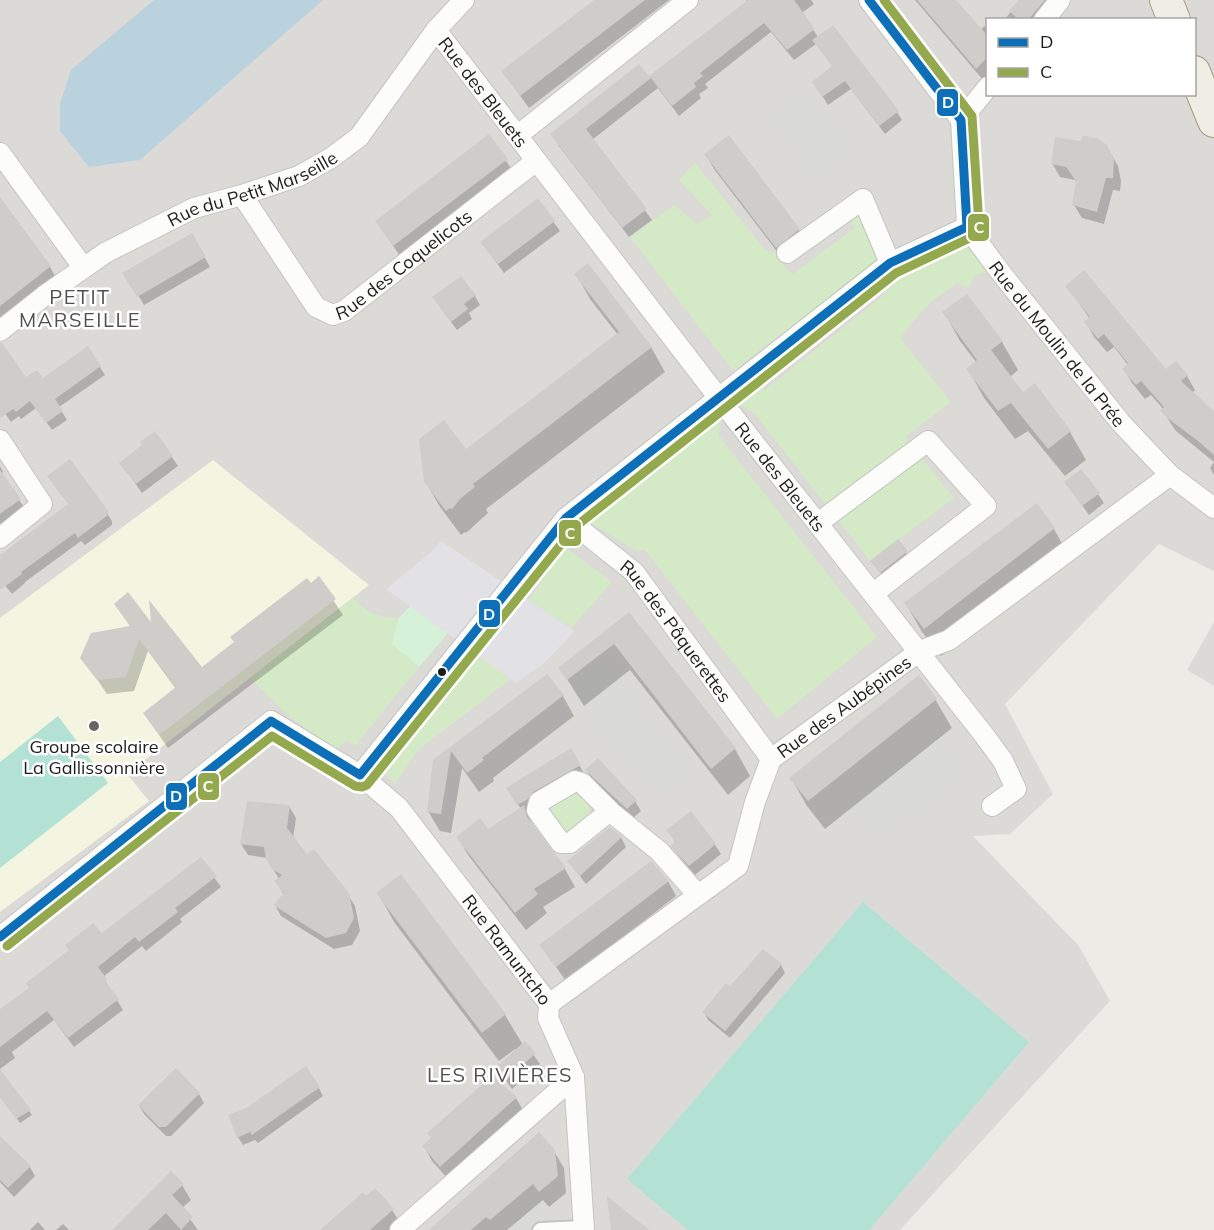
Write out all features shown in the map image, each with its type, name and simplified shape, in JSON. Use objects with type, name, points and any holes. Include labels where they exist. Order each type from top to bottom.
[{"type":"main road","points":[[1166,0],[1173,18]]},
{"type":"main road","points":[[1196,77],[1214,121]]},
{"type":"street","name":"Rue du Petit Marseille","points":[[0,332],[83,267],[105,253],[194,208],[299,176],[331,158],[359,137],[436,30],[464,0]]},
{"type":"street","points":[[517,136],[688,0]]},
{"type":"street","points":[[360,775],[566,518],[890,263],[967,227],[961,120],[869,0]]},
{"type":"street","points":[[1046,18],[1060,0]]},
{"type":"street","name":"Rue des Bleuets","points":[[436,30],[718,397],[920,651],[1004,761],[1016,789],[992,806]]},
{"type":"street","points":[[961,120],[986,88]]},
{"type":"street","points":[[0,153],[83,267]]},
{"type":"street","name":"Rue des Coquelicots","points":[[242,195],[316,307],[333,315],[344,311],[536,161]]},
{"type":"street","points":[[788,253],[863,199],[890,263]]},
{"type":"street","name":"Rue du Moulin de la Prée","points":[[967,227],[1121,423],[1170,475],[1214,508]]},
{"type":"street","points":[[0,440],[42,504],[0,538]]},
{"type":"street","points":[[818,524],[928,441],[986,506],[874,593]]},
{"type":"street","name":"Rue des Aubépines","points":[[549,1004],[738,866],[755,802],[771,759],[920,651],[949,640],[1170,475]]},
{"type":"street","name":"Rue des Pâquerettes","points":[[566,518],[634,572],[771,759]]},
{"type":"street","name":"Rue Ramuntcho","points":[[0,938],[271,720],[360,775],[399,808],[549,1004],[549,1018],[574,1077],[584,1228]]},
{"type":"street","points":[[610,811],[659,851],[698,895]]},
{"type":"street","points":[[400,1230],[574,1077]]},
{"type":"lane","points":[[538,1230],[540,1228],[584,1228]]},
{"type":"shaded area","points":[[0,0],[1214,0],[1214,571],[1159,544],[1005,704],[1053,794],[1010,834],[973,836],[1078,945],[1110,1001],[900,1230],[0,1230]]},
{"type":"shaded area","points":[[806,82],[856,151],[813,182],[765,113]]},
{"type":"shaded area","name":"Groupe scolaire La Gallissonnière","points":[[213,460],[369,585],[127,774],[149,801],[0,912],[0,618]]},
{"type":"shaded area","points":[[441,541],[575,631],[543,664],[516,683],[386,589]]},
{"type":"shaded area","points":[[410,606],[448,633],[419,667],[392,644],[398,619]]},
{"type":"shaded area","points":[[1214,622],[1214,686],[1187,670]]},
{"type":"shaded area","points":[[606,659],[694,773],[659,796],[632,760],[624,766],[565,688]]},
{"type":"shaded area","points":[[936,735],[968,776],[878,841],[846,803]]},
{"type":"shaded area","points":[[547,1201],[549,1230],[498,1230],[525,1204]]},
{"type":"green space","points":[[695,163],[766,251],[787,253],[784,266],[793,274],[855,228],[846,211],[858,215],[877,261],[733,371],[630,237],[674,205],[697,224],[712,215],[679,180]]},
{"type":"green space","points":[[946,237],[956,250],[966,246],[989,272],[975,275],[968,288],[957,283],[926,306],[900,338],[951,402],[905,437],[954,498],[870,561],[755,414],[742,406],[726,391],[752,371],[765,390],[885,294],[871,278]]},
{"type":"green space","points":[[705,408],[720,425],[719,436],[877,637],[777,719],[645,550],[635,550],[586,520],[599,492]]},
{"type":"green space","points":[[562,545],[612,582],[571,628],[529,600],[554,563],[548,559]]},
{"type":"green space","points":[[353,598],[370,613],[398,619],[392,644],[419,667],[355,746],[347,740],[337,749],[302,726],[250,678]]},
{"type":"green space","points":[[477,654],[511,679],[418,750],[395,784],[381,768]]},
{"type":"green space","points":[[58,716],[108,783],[0,868],[0,762]]},
{"type":"green space","points":[[574,792],[586,801],[590,814],[569,832],[565,832],[551,810],[553,805]]},
{"type":"green space","points":[[863,902],[1029,1042],[869,1230],[688,1230],[627,1179]]},
{"type":"water","points":[[154,0],[323,0],[140,160],[89,167],[60,131],[60,104],[71,70]]},
{"type":"building","points":[[594,0],[645,0],[520,96],[501,71]]},
{"type":"building","points":[[748,0],[794,0],[815,29],[787,50],[764,23],[700,73],[703,76],[694,83],[696,87],[672,106],[651,78],[586,129],[647,209],[622,228],[550,134],[639,64],[649,76]]},
{"type":"building","points":[[917,0],[956,0],[986,34],[986,59],[976,69]]},
{"type":"building","points":[[1019,0],[1045,0],[1030,18],[1017,18],[1009,11]]},
{"type":"building","points":[[833,25],[899,111],[879,126],[845,81],[822,97],[812,82],[832,66],[812,40]]},
{"type":"building","points":[[489,134],[508,159],[393,246],[375,221]]},
{"type":"building","points":[[729,135],[800,229],[776,248],[704,154]]},
{"type":"building","points":[[1083,136],[1097,138],[1107,145],[1114,160],[1113,178],[1106,178],[1097,212],[1072,205],[1076,181],[1066,167],[1051,164],[1055,137],[1080,141]]},
{"type":"building","points":[[0,197],[51,266],[0,306]]},
{"type":"building","points":[[538,198],[555,221],[498,264],[480,242]]},
{"type":"building","points":[[192,233],[206,257],[137,297],[122,273]]},
{"type":"building","points":[[588,263],[652,347],[473,484],[475,487],[452,509],[446,511],[424,482],[419,439],[444,420],[466,449],[619,332],[574,274]]},
{"type":"building","points":[[1084,270],[1166,369],[1176,361],[1188,375],[1181,381],[1214,411],[1214,455],[1166,417],[1160,410],[1164,407],[1141,381],[1136,385],[1122,369],[1128,363],[1104,334],[1098,339],[1084,322],[1090,317],[1065,286]]},
{"type":"building","points":[[461,276],[476,295],[464,304],[468,309],[451,322],[432,297]]},
{"type":"building","points":[[967,294],[1003,341],[991,350],[1023,392],[1035,383],[1071,431],[1048,449],[1011,403],[998,411],[966,369],[977,360],[942,312]]},
{"type":"building","points":[[0,343],[26,377],[37,370],[43,378],[88,346],[101,366],[55,399],[63,411],[46,423],[30,401],[16,412],[13,409],[0,418]]},
{"type":"building","points":[[155,431],[173,456],[136,484],[119,463],[142,445],[140,442]]},
{"type":"building","points":[[70,459],[109,512],[106,514],[108,515],[78,538],[75,533],[0,590],[0,555],[68,504],[47,476]]},
{"type":"building","points":[[1081,469],[1100,493],[1082,506],[1064,482]]},
{"type":"building","points":[[0,470],[21,499],[0,514]]},
{"type":"building","points":[[1037,503],[1055,528],[924,629],[904,603]]},
{"type":"building","points":[[898,539],[908,551],[880,573],[870,561]]},
{"type":"building","points":[[319,576],[336,599],[159,735],[143,713],[176,687],[139,639],[126,677],[97,680],[80,658],[91,633],[130,626],[114,604],[128,592],[151,622],[149,600],[202,667],[234,642],[230,637],[307,578],[311,583]]},
{"type":"building","points":[[629,612],[736,748],[711,769],[614,644],[567,680],[558,668]]},
{"type":"building","points":[[547,674],[564,695],[482,758],[484,760],[467,773],[451,751],[441,814],[427,812],[433,760]]},
{"type":"building","points":[[919,675],[937,699],[808,801],[789,778]]},
{"type":"building","points":[[571,748],[581,765],[533,792],[528,799],[517,805],[506,788]]},
{"type":"building","points":[[598,758],[637,800],[627,809],[585,770]]},
{"type":"building","points":[[247,801],[290,805],[287,828],[307,854],[314,849],[349,893],[354,918],[346,933],[326,938],[273,905],[284,893],[274,881],[282,875],[272,869],[266,859],[264,847],[240,844]]},
{"type":"building","points":[[524,805],[527,817],[566,868],[534,889],[538,894],[515,913],[456,837],[480,818],[488,829]]},
{"type":"building","points":[[691,811],[716,844],[689,866],[670,846],[676,842],[666,830]]},
{"type":"building","points":[[610,827],[622,837],[580,876],[567,861]]},
{"type":"building","points":[[201,857],[217,876],[175,908],[178,912],[139,942],[135,937],[98,967],[107,979],[105,981],[119,999],[68,1038],[47,1011],[0,1047],[0,1009],[29,988],[26,983],[69,950],[65,945],[93,923],[102,933]]},
{"type":"building","points":[[651,861],[669,881],[556,967],[539,945]]},
{"type":"building","points":[[401,874],[506,1014],[482,1033],[376,893]]},
{"type":"building","points":[[763,949],[782,964],[725,1031],[702,1012],[726,983],[730,986]]},
{"type":"building","points":[[525,1041],[536,1053],[506,1080],[495,1068]]},
{"type":"building","points":[[306,1066],[320,1087],[252,1135],[250,1132],[237,1138],[228,1115],[246,1108]]},
{"type":"building","points":[[176,1068],[200,1093],[166,1127],[159,1127],[138,1105]]},
{"type":"building","points":[[0,1069],[31,1110],[16,1119],[0,1097]]},
{"type":"building","points":[[492,1076],[517,1097],[440,1167],[422,1146],[431,1138],[427,1133]]},
{"type":"building","points":[[539,1132],[555,1150],[558,1176],[539,1192],[533,1184],[490,1220],[486,1217],[471,1230],[429,1230]]},
{"type":"building","points":[[0,1136],[31,1166],[8,1188],[0,1180]]},
{"type":"building","points":[[171,1171],[184,1184],[172,1195],[193,1217],[181,1230],[166,1213],[148,1230],[112,1230]]},
{"type":"building","points":[[375,1188],[394,1209],[370,1230],[320,1230],[363,1192],[366,1196]]},
{"type":"building","points":[[607,1196],[649,1230],[611,1230]]},
{"type":"transit line","name":"D","points":[[869,0],[961,120],[967,227]]},
{"type":"transit line","name":"C","points":[[7,946],[272,736],[355,786],[367,785],[575,527],[896,273],[976,235],[979,226],[972,116],[884,0]]},
{"type":"transit line","name":"D","points":[[360,775],[566,518],[890,263],[967,227]]},
{"type":"transit line","name":"D","points":[[0,937],[271,721],[360,775]]},
{"type":"place","name":"Groupe scolaire La Gallissonnière","points":[[94,726]]},
{"type":"district","name":"PETIT MARSEILLE","points":[[80,308]]},
{"type":"district","name":"LES RIVIÈRES","points":[[500,1074]]}]
